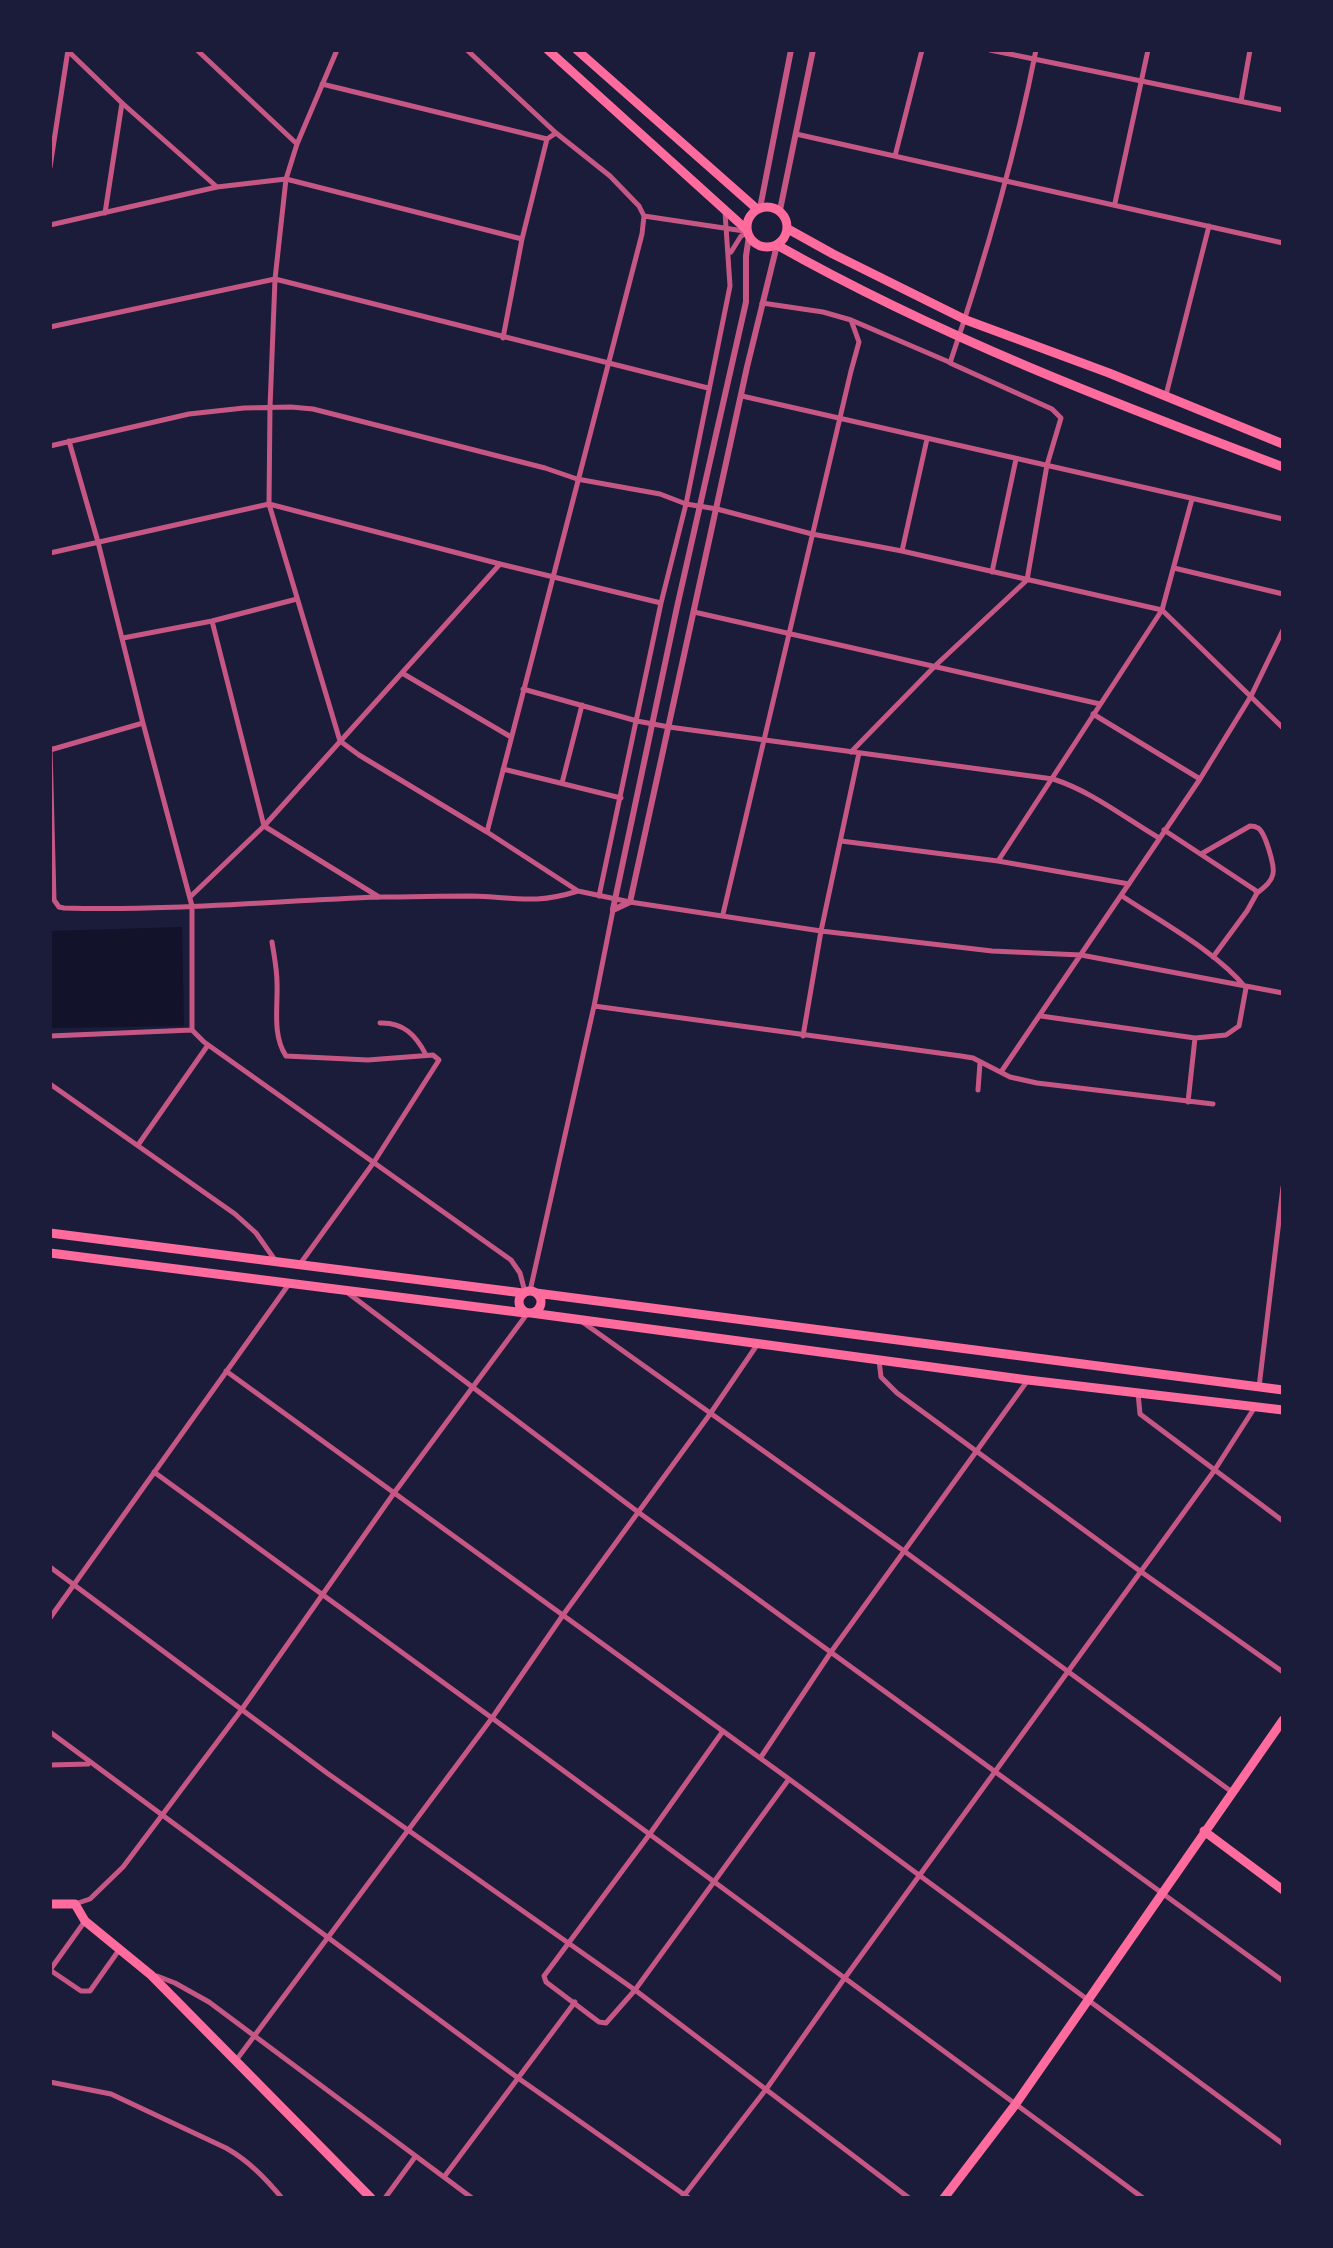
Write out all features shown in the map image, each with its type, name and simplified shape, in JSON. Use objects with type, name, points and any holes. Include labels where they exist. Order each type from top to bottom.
[{"type":"main road","points":[[548,50],[725,209],[758,246],[777,245],[788,228],[780,210],[766,206],[749,217],[748,233]]},
{"type":"main road","points":[[583,52],[758,208]]},
{"type":"main road","points":[[788,228],[966,320],[1283,444]]},
{"type":"main road","points":[[777,245],[874,298],[959,336],[1110,402],[1283,467]]},
{"type":"main road","points":[[50,1233],[1283,1390]]},
{"type":"main road","points":[[50,1253],[1283,1410]]},
{"type":"main road","points":[[288,1284],[300,1264]]},
{"type":"main road","points":[[528,1313],[518,1302],[529,1292]]},
{"type":"main road","points":[[528,1313],[540,1306],[540,1299],[529,1292]]},
{"type":"main road","points":[[879,1360],[882,1338]]},
{"type":"main road","points":[[1138,1393],[1141,1370]]},
{"type":"main road","points":[[1255,1406],[1259,1387]]},
{"type":"main road","points":[[944,2198],[1015,2105],[1283,1720]]},
{"type":"main road","points":[[1204,1831],[1283,1890]]},
{"type":"main road","points":[[50,1904],[75,1904],[85,1921],[151,1974],[370,2198]]},
{"type":"street","points":[[68,50],[217,187]]},
{"type":"street","points":[[50,167],[68,50]]},
{"type":"street","points":[[197,50],[297,144]]},
{"type":"street","points":[[467,50],[556,133],[610,176],[644,216],[488,832]]},
{"type":"street","points":[[758,208],[790,50]]},
{"type":"street","points":[[780,210],[814,50]]},
{"type":"street","points":[[895,156],[922,50]]},
{"type":"street","points":[[990,50],[1283,110]]},
{"type":"street","points":[[950,363],[1006,180],[1036,50]]},
{"type":"street","points":[[1115,205],[1148,50]]},
{"type":"street","points":[[1240,101],[1250,50]]},
{"type":"street","points":[[336,51],[286,179],[275,280],[269,504],[340,741],[578,891],[821,931],[992,952],[1081,954],[1283,993]]},
{"type":"street","points":[[322,84],[547,139]]},
{"type":"street","points":[[105,212],[122,103]]},
{"type":"street","points":[[503,338],[547,139],[556,133]]},
{"type":"street","points":[[796,134],[1283,242]]},
{"type":"street","points":[[50,224],[217,187],[286,179],[522,239]]},
{"type":"street","points":[[599,896],[730,286],[725,209]]},
{"type":"street","points":[[644,216],[748,233]]},
{"type":"street","points":[[1166,396],[1209,226]]},
{"type":"street","points":[[730,255],[734,244],[748,233]]},
{"type":"street","points":[[529,1292],[746,302],[748,233]]},
{"type":"street","points":[[630,902],[777,245]]},
{"type":"street","points":[[50,327],[275,280],[708,388]]},
{"type":"street","points":[[762,303],[850,320],[1052,409],[1061,418],[1047,465],[1027,580],[851,752]]},
{"type":"street","points":[[722,916],[860,342],[850,320]]},
{"type":"street","points":[[742,396],[1283,519]]},
{"type":"street","points":[[50,446],[189,414],[244,408],[312,409],[812,534],[1162,610],[1283,728]]},
{"type":"street","points":[[902,551],[928,439]]},
{"type":"street","points":[[69,442],[192,906],[192,1030]]},
{"type":"street","points":[[992,572],[1016,459]]},
{"type":"street","points":[[998,861],[1162,610],[1192,499]]},
{"type":"street","points":[[50,553],[269,504],[662,603]]},
{"type":"street","points":[[190,898],[264,826],[500,564]]},
{"type":"street","points":[[1173,568],[1283,594]]},
{"type":"street","points":[[122,638],[297,599]]},
{"type":"street","points":[[694,612],[1100,704]]},
{"type":"street","points":[[212,621],[264,826],[380,898]]},
{"type":"street","points":[[1001,1072],[1200,779],[1250,696],[1283,630]]},
{"type":"street","points":[[402,673],[511,737]]},
{"type":"street","points":[[523,689],[669,727],[1053,779],[1160,838]]},
{"type":"street","points":[[562,784],[582,706]]},
{"type":"street","points":[[1093,714],[1200,779]]},
{"type":"street","points":[[143,724],[50,749],[54,900],[59,907],[476,896],[524,900],[578,891]]},
{"type":"street","points":[[803,1036],[859,752]]},
{"type":"street","points":[[503,769],[621,798]]},
{"type":"street","points":[[1201,854],[1256,826],[1262,831],[1274,868],[1268,884],[1257,893],[1213,957]]},
{"type":"street","points":[[1164,830],[1257,893]]},
{"type":"street","points":[[841,841],[998,861],[1129,884]]},
{"type":"street","points":[[1122,896],[1213,957],[1246,988]]},
{"type":"street","points":[[612,910],[630,902]]},
{"type":"street","points":[[272,942],[278,978],[277,1027],[280,1047],[286,1056],[368,1060],[426,1056],[439,1060],[374,1162],[300,1264]]},
{"type":"street","points":[[1041,1016],[1195,1038],[1226,1035],[1239,1026],[1246,988]]},
{"type":"street","points":[[594,1006],[961,1056],[1010,1077],[1038,1083],[1213,1104]]},
{"type":"street","points":[[380,1023],[391,1023],[410,1032],[426,1056]]},
{"type":"street","points":[[50,1036],[192,1030],[511,1260],[529,1292]]},
{"type":"street","points":[[1188,1102],[1195,1038]]},
{"type":"street","points":[[138,1145],[208,1045]]},
{"type":"street","points":[[978,1090],[980,1062]]},
{"type":"street","points":[[50,1084],[235,1214],[256,1233],[274,1260]]},
{"type":"street","points":[[1259,1387],[1283,1187]]},
{"type":"street","points":[[50,1618],[288,1284]]},
{"type":"street","points":[[346,1291],[638,1512],[1283,1981]]},
{"type":"street","points":[[75,1904],[90,1900],[123,1867],[242,1709],[470,1387],[528,1313]]},
{"type":"street","points":[[578,1319],[904,1551],[1232,1792]]},
{"type":"street","points":[[235,2062],[492,1718],[757,1345]]},
{"type":"street","points":[[879,1360],[886,1384],[1283,1672]]},
{"type":"street","points":[[226,1371],[790,1779],[1283,2144]]},
{"type":"street","points":[[760,1758],[830,1652],[1028,1380]]},
{"type":"street","points":[[1138,1393],[1140,1414],[1283,1521]]},
{"type":"street","points":[[50,1732],[518,2078],[686,2197],[1214,1471],[1255,1406]]},
{"type":"street","points":[[154,1472],[1143,2198]]},
{"type":"street","points":[[50,1567],[327,1773],[635,1990],[910,2198]]},
{"type":"street","points":[[722,1731],[544,1976],[604,2024],[635,1990],[790,1779]]},
{"type":"street","points":[[50,1765],[91,1764]]},
{"type":"street","points":[[85,1921],[50,1970],[81,1991],[90,1991],[120,1948]]},
{"type":"street","points":[[151,1974],[193,1992],[472,2198]]},
{"type":"street","points":[[444,2178],[575,2002]]},
{"type":"street","points":[[50,2082],[111,2094],[226,2148],[244,2158],[282,2198]]},
{"type":"street","points":[[384,2198],[416,2157]]},
{"type":"shaded area","points":[[182,927],[184,1026],[50,1028],[50,931]]}]
